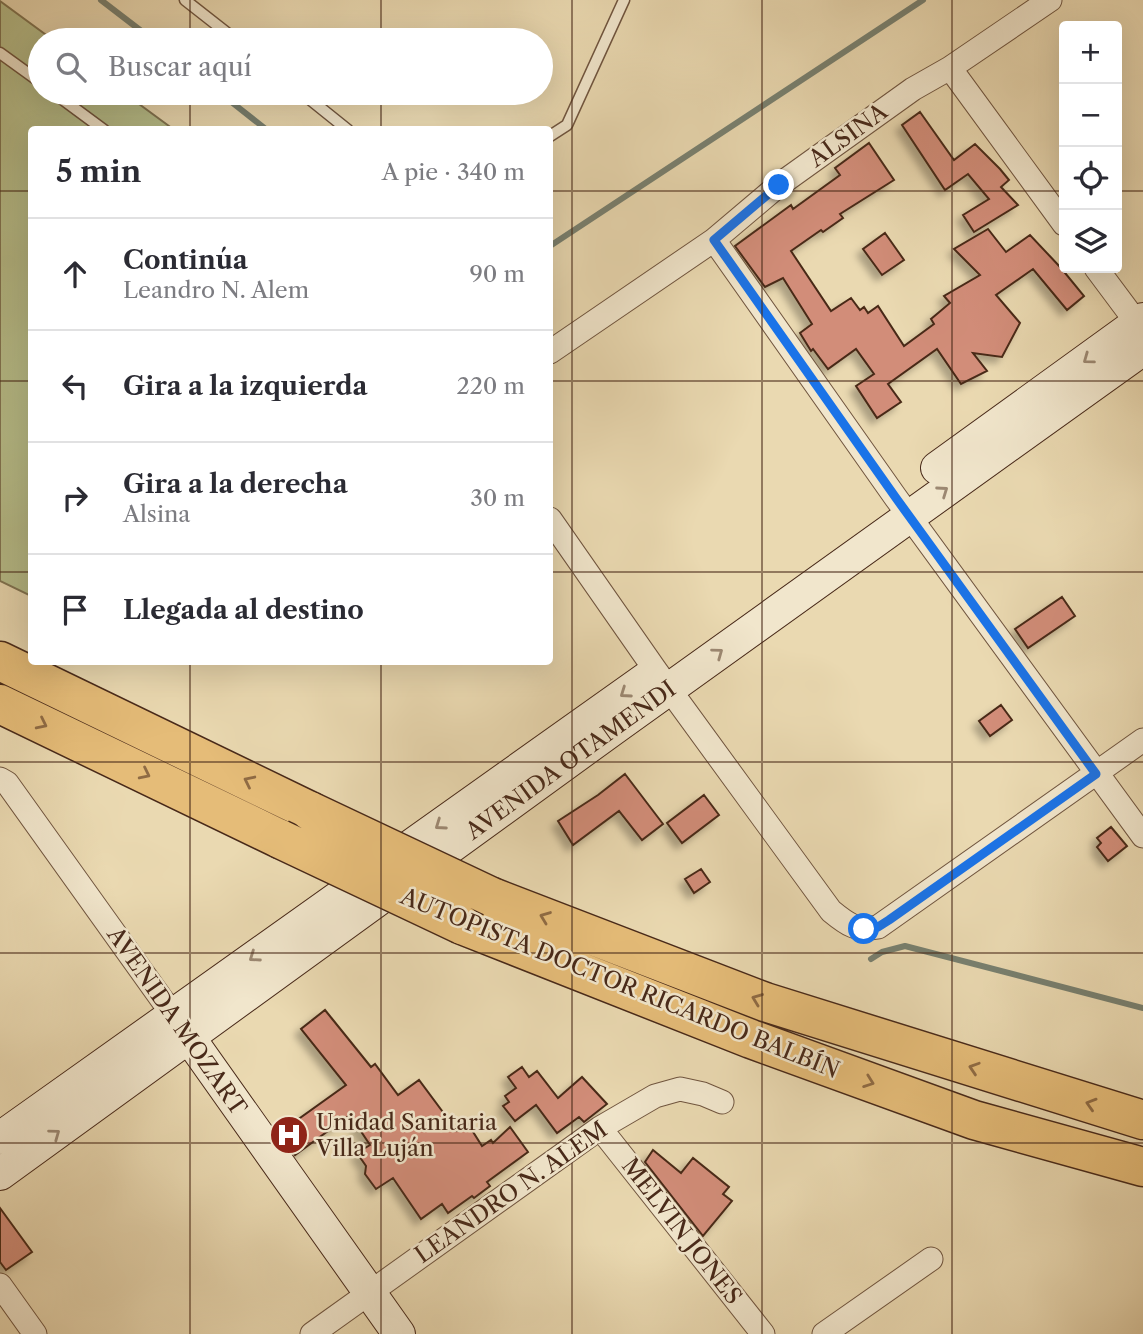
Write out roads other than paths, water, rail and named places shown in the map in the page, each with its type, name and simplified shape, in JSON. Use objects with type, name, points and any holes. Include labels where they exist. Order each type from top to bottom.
[{"type":"highway","name":"AUTOPISTA DOCTOR RICARDO BALBÍN","points":[[0,661],[492,897],[765,1002],[1143,1120]]},
{"type":"highway","name":"AUTOPISTA DOCTOR RICARDO BALBÍN","points":[[0,704],[462,925],[751,1039],[974,1120],[1143,1167]]},
{"type":"highway","points":[[974,1120],[1143,1182]]},
{"type":"main road","name":"AVENIDA OTAMENDI","points":[[0,1174],[181,1026],[902,507],[1141,331]]},
{"type":"main road","name":"AVENIDA OTAMENDI","points":[[0,1138],[181,1026]]},
{"type":"main road","name":"AVENIDA MOZART","points":[[181,1026],[399,1334]]},
{"type":"street","name":"ALSINA","points":[[553,350],[714,240],[779,185],[913,89],[950,68],[1050,0]]},
{"type":"street","points":[[950,68],[1059,217]]},
{"type":"street","points":[[714,240],[902,507],[1143,836]]},
{"type":"street","points":[[1100,273],[1141,331]]},
{"type":"street","points":[[553,523],[831,911],[846,924],[864,929],[878,927],[1143,740]]},
{"type":"street","name":"AVENIDA MOZART","points":[[0,779],[7,783],[181,1026]]},
{"type":"street","name":"LEANDRO N. ALEM","points":[[312,1334],[600,1128],[655,1096],[680,1089],[722,1102]]},
{"type":"street","name":"MELVIN JONES","points":[[600,1128],[763,1334]]},
{"type":"street","points":[[824,1334],[931,1259]]},
{"type":"street","points":[[0,1285],[35,1334]]},
{"type":"lane","points":[[186,0],[221,28]]},
{"type":"lane","points":[[553,134],[567,125],[624,0]]},
{"type":"lane","points":[[0,53],[28,73]]},
{"type":"lane","points":[[70,105],[99,126]]},
{"type":"lane","points":[[317,105],[343,126]]},
{"type":"waterway","points":[[101,0],[137,28]]},
{"type":"waterway","points":[[553,244],[923,0]]},
{"type":"waterway","points":[[235,105],[262,126]]},
{"type":"waterway","points":[[871,959],[882,952],[905,946],[1143,1008]]},
{"type":"place","name":"Unidad Sanitaria Villa Luján","points":[[289,1135]]}]
